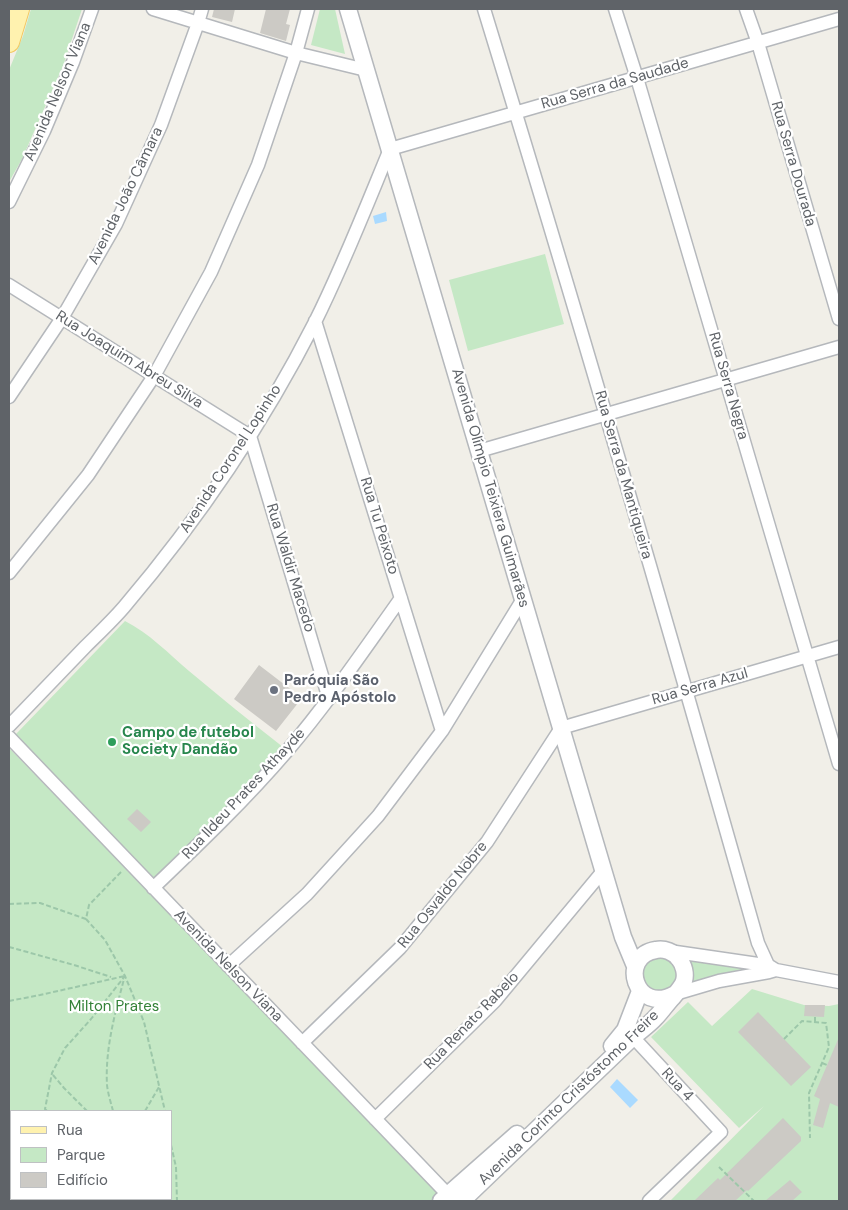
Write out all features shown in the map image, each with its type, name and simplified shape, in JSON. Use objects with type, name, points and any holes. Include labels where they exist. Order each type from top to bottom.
[{"type":"main road","points":[[9,42],[19,9]]},
{"type":"street","name":"Avenida Nelson Viana","points":[[9,202],[44,131],[73,62],[92,9]]},
{"type":"street","points":[[153,9],[296,53],[366,70]]},
{"type":"street","name":"Avenida João Câmara","points":[[9,397],[62,318],[116,224],[161,125],[202,9]]},
{"type":"street","points":[[9,573],[88,475],[154,376],[214,264],[258,165],[296,53],[308,9]]},
{"type":"street","name":"Avenida Olímpio Teixiera Guimarães","points":[[348,9],[622,937],[635,966]]},
{"type":"street","name":"Rua Serra da Mantiqueira","points":[[484,9],[687,691],[766,969]]},
{"type":"street","name":"Rua Serra Negra","points":[[615,9],[839,764]]},
{"type":"street","name":"Rua Serra Dourada","points":[[746,9],[758,43],[839,319]]},
{"type":"street","name":"Rua Serra da Saudade","points":[[390,149],[839,19]]},
{"type":"street","name":"Avenida Coronel Lopinho","points":[[9,726],[123,608],[168,553],[250,436],[284,379],[315,321],[355,236],[390,149]]},
{"type":"street","name":"Rua Joaquim Abreu Silva","points":[[9,285],[250,436]]},
{"type":"street","name":"Rua Tu Peixoto","points":[[315,321],[442,731]]},
{"type":"street","points":[[479,451],[839,347]]},
{"type":"street","name":"Rua Waldir Macedo","points":[[250,436],[329,699]]},
{"type":"street","name":"Rua Ildeu Prates Athayde","points":[[153,888],[220,824],[287,752],[329,699],[401,598]]},
{"type":"street","points":[[228,966],[306,894],[378,816],[442,731],[523,599]]},
{"type":"street","name":"Rua Serra Azul","points":[[561,728],[839,647]]},
{"type":"street","name":"Rua Osvaldo Nobre","points":[[302,1043],[400,948],[425,918],[487,842],[561,728]]},
{"type":"street","name":"Avenida Nelson Viana","points":[[9,738],[451,1200]]},
{"type":"street","name":"Rua Renato Rabelo","points":[[375,1119],[495,1001],[603,871]]},
{"type":"street","points":[[622,937],[666,950]]},
{"type":"street","name":"Avenida Corinto Cristóstomo Freire","points":[[766,969],[661,999],[653,999],[646,996],[640,991],[634,979],[635,966],[644,954],[651,950],[666,950],[839,982]]},
{"type":"street","name":"Avenida Corinto Cristóstomo Freire","points":[[451,1200],[655,1018],[684,981],[683,966],[679,959],[666,950]]},
{"type":"street","name":"Avenida Corinto Cristóstomo Freire","points":[[544,1116],[625,1030],[640,991]]},
{"type":"street","name":"Rua 4","points":[[633,1038],[721,1132],[649,1201]]},
{"type":"path","points":[[86,919],[89,905],[130,863]]},
{"type":"path","points":[[9,904],[40,903],[86,919],[105,940],[125,976],[144,1022],[160,1086],[164,1110]]},
{"type":"path","points":[[9,947],[74,964],[114,978]]},
{"type":"path","points":[[9,1001],[40,996],[125,976]]},
{"type":"path","points":[[46,1110],[52,1073],[65,1048],[102,1006],[125,976]]},
{"type":"path","points":[[113,1110],[108,1086],[108,1059],[113,1022],[125,976]]},
{"type":"path","points":[[814,1022],[815,1016]]},
{"type":"path","points":[[784,1039],[802,1021],[826,1023],[829,1047],[809,1093],[810,1138]]},
{"type":"path","points":[[822,1063],[827,1065]]},
{"type":"path","points":[[52,1073],[86,1110]]},
{"type":"path","points":[[146,1110],[160,1086]]},
{"type":"path","points":[[172,1149],[176,1167],[177,1201]]},
{"type":"path","points":[[172,1165],[176,1167]]},
{"type":"path","points":[[720,1166],[754,1201]]},
{"type":"green space","points":[[31,9],[82,9],[63,66],[22,159],[9,182],[9,70],[23,36]]},
{"type":"green space","points":[[320,9],[335,9],[345,54],[311,45]]},
{"type":"green space","points":[[545,254],[564,324],[468,351],[449,280]]},
{"type":"green space","points":[[125,621],[151,638],[283,747],[218,821],[154,883],[16,734]]},
{"type":"green space","name":"Milton Prates","points":[[9,748],[445,1197],[440,1201],[9,1201]]},
{"type":"green space","points":[[659,951],[682,969],[672,993],[641,988],[640,962]]},
{"type":"green space","points":[[701,958],[759,971],[684,988],[682,959]]},
{"type":"green space","points":[[752,989],[804,1005],[829,1006],[839,1004],[839,1201],[670,1201],[764,1106],[739,1128],[651,1037],[688,1002],[712,1026]]},
{"type":"water","points":[[386,212],[387,221],[375,224],[373,216]]},
{"type":"water","points":[[617,1079],[638,1100],[630,1108],[610,1087]]},
{"type":"building","points":[[214,9],[235,9],[232,22],[212,17]]},
{"type":"building","points":[[266,9],[290,9],[286,24],[290,25],[286,41],[260,33]]},
{"type":"building","points":[[259,665],[302,698],[276,731],[234,699]]},
{"type":"building","points":[[137,809],[151,822],[141,832],[127,819]]},
{"type":"building","points":[[805,1005],[825,1005],[824,1017],[804,1016]]},
{"type":"building","points":[[758,1012],[811,1067],[791,1086],[738,1032]]},
{"type":"building","points":[[839,1037],[839,1107],[830,1103],[823,1128],[813,1125],[820,1099],[814,1096]]},
{"type":"building","points":[[783,1118],[801,1137],[801,1141],[748,1191],[735,1201],[694,1201],[718,1178],[720,1180]]},
{"type":"building","points":[[790,1180],[802,1192],[792,1201],[765,1201]]},
{"type":"place","name":"Paróquia São Pedro Apóstolo","points":[[274,690]]},
{"type":"place","name":"Campo de futebol Society Dandão","points":[[112,742]]}]
